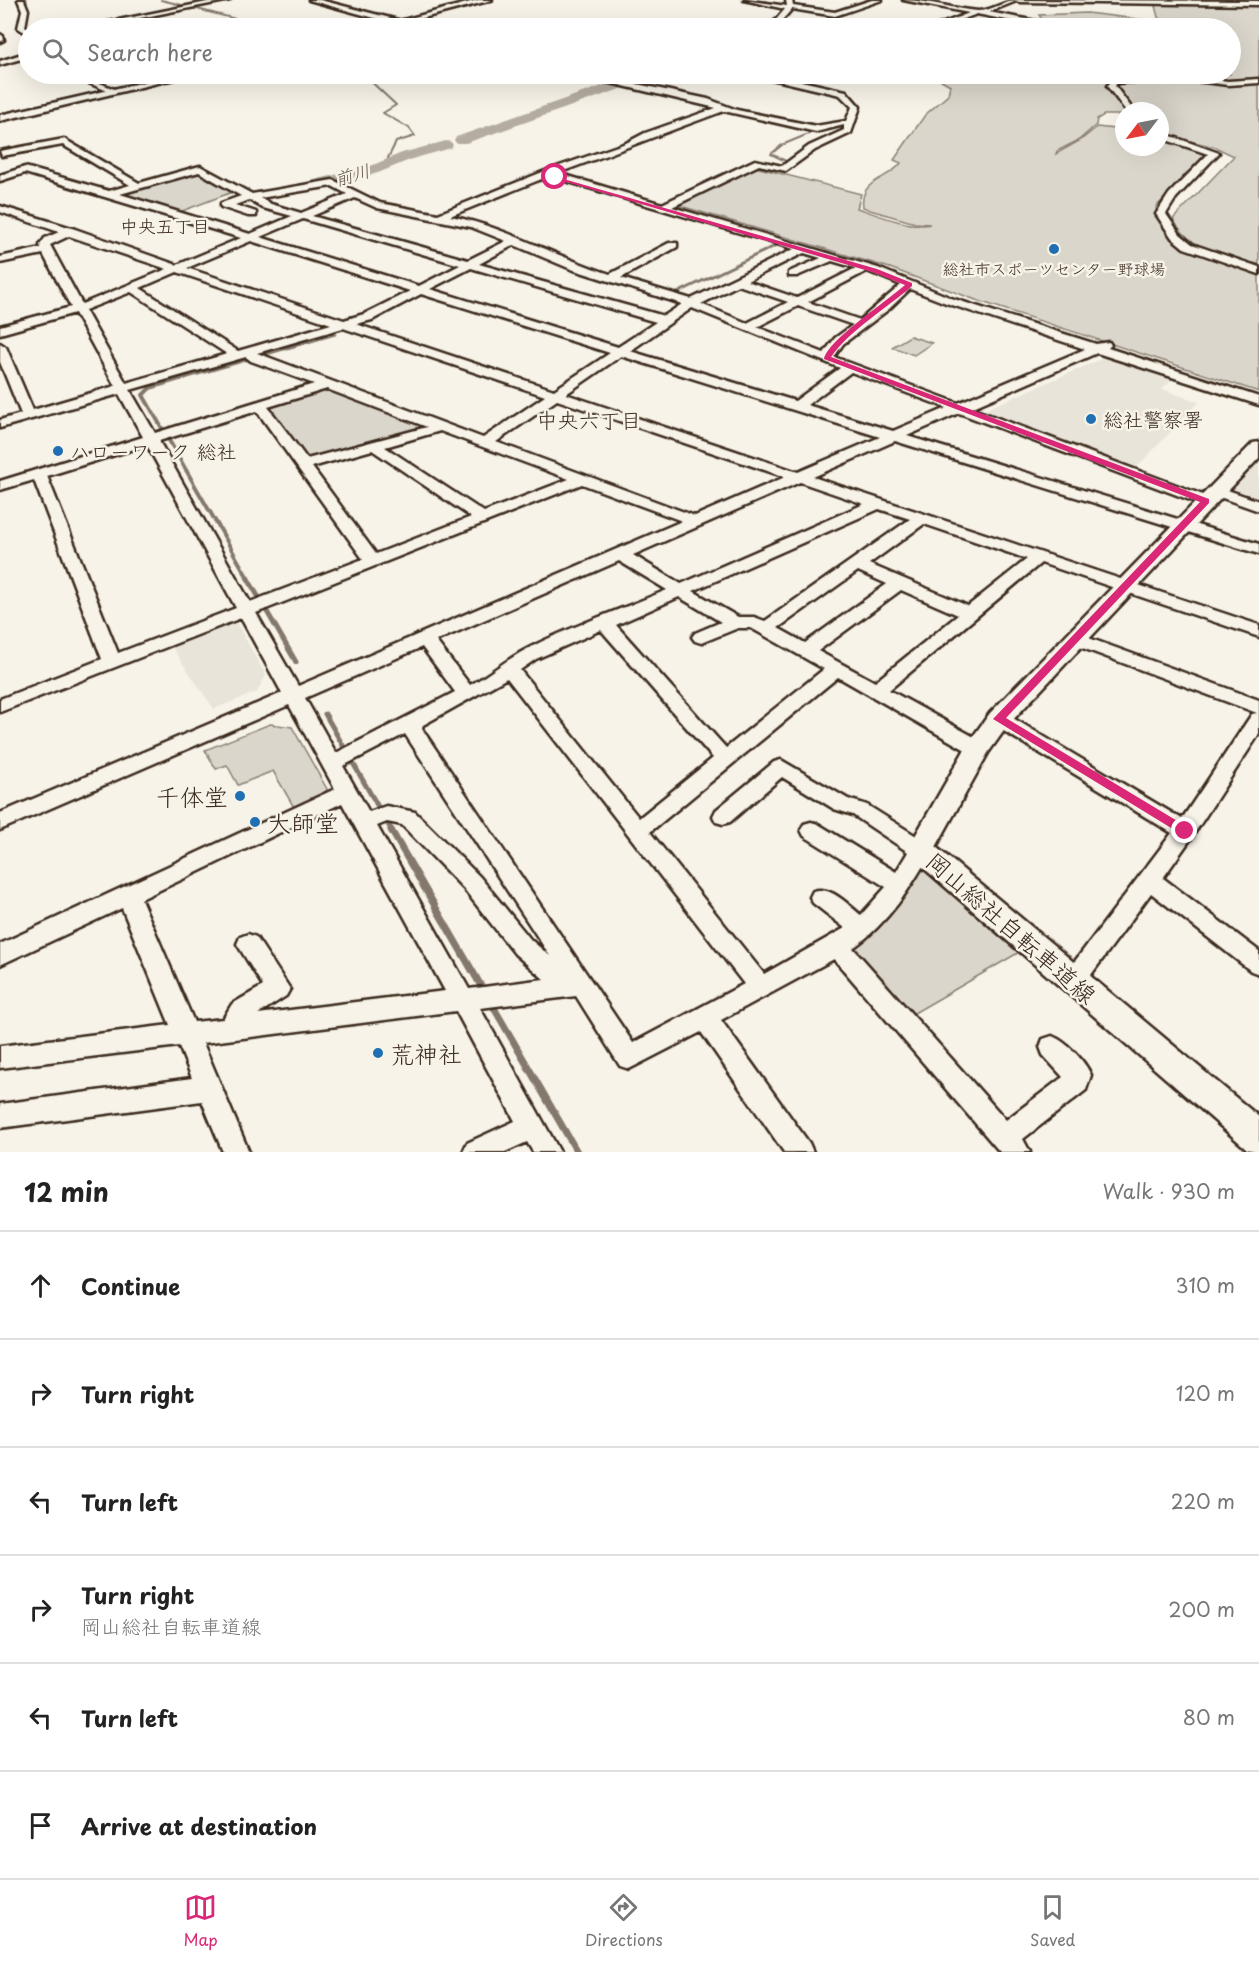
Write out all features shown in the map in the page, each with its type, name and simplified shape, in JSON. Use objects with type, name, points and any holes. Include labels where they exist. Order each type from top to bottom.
[{"type":"main road","points":[[414,18],[488,0]]},
{"type":"main road","points":[[1018,0],[1259,3]]},
{"type":"main road","points":[[0,118],[146,84]]},
{"type":"main road","name":"岡山総社自転車道線","points":[[1259,447],[999,719],[978,748],[921,850],[1259,1138]]},
{"type":"street","points":[[21,0],[25,6],[25,18]]},
{"type":"street","points":[[139,18],[227,0]]},
{"type":"street","points":[[312,0],[382,18]]},
{"type":"street","points":[[747,0],[835,14],[879,0]]},
{"type":"street","points":[[906,0],[1010,18]]},
{"type":"street","points":[[965,18],[1018,0]]},
{"type":"street","points":[[1171,0],[1181,3]]},
{"type":"street","points":[[779,18],[789,5]]},
{"type":"street","points":[[0,63],[18,59]]},
{"type":"street","points":[[1241,82],[1259,81]]},
{"type":"street","points":[[97,84],[115,91]]},
{"type":"street","points":[[630,84],[816,129],[844,123]]},
{"type":"street","points":[[661,208],[758,162],[783,169],[812,148],[848,131],[856,107],[846,94],[804,84]]},
{"type":"street","points":[[1112,84],[1111,86],[1123,102]]},
{"type":"street","points":[[440,217],[548,173],[629,145],[648,135],[723,108]]},
{"type":"street","points":[[1169,138],[1214,153],[1169,198],[1161,214],[1167,224],[1188,246],[1259,271]]},
{"type":"street","points":[[0,178],[11,160],[64,142],[136,185]]},
{"type":"street","points":[[11,160],[109,194],[1259,549]]},
{"type":"street","points":[[109,194],[200,169],[256,196],[267,206],[306,215],[667,321]]},
{"type":"street","points":[[548,173],[844,261],[950,301],[1100,347],[1259,401]]},
{"type":"street","points":[[252,214],[225,205],[256,196],[333,183],[378,205],[474,224],[575,267],[614,277],[693,303],[749,327],[957,407],[1211,496],[1259,506]]},
{"type":"street","points":[[0,330],[78,309],[133,288],[355,194]]},
{"type":"street","points":[[0,202],[74,230]]},
{"type":"street","points":[[0,209],[74,230],[1130,582],[1259,631]]},
{"type":"street","points":[[74,230],[49,240],[45,245],[46,250],[124,389],[160,436],[257,606],[294,694],[343,757],[347,792],[377,818],[479,996],[532,1126],[547,1152]]},
{"type":"street","points":[[0,424],[249,356],[352,322],[423,291],[516,240]]},
{"type":"street","points":[[614,277],[673,245]]},
{"type":"street","points":[[485,443],[693,303],[803,249]]},
{"type":"street","points":[[0,260],[14,253],[46,250]]},
{"type":"street","points":[[793,274],[831,257]]},
{"type":"street","points":[[839,280],[829,270],[844,261]]},
{"type":"street","points":[[749,327],[865,268]]},
{"type":"street","points":[[737,281],[861,324]]},
{"type":"street","points":[[828,357],[839,341],[909,284]]},
{"type":"street","points":[[133,288],[249,356],[696,520]]},
{"type":"street","points":[[0,347],[4,371],[29,416]]},
{"type":"street","points":[[0,822],[1100,347]]},
{"type":"street","points":[[797,406],[851,366]]},
{"type":"street","points":[[0,486],[326,385]]},
{"type":"street","points":[[260,405],[373,561]]},
{"type":"street","points":[[303,465],[441,427]]},
{"type":"street","points":[[373,445],[482,518]]},
{"type":"street","points":[[39,474],[112,662]]},
{"type":"street","points":[[804,474],[878,504],[1039,557],[1259,620]]},
{"type":"street","points":[[0,706],[583,479]]},
{"type":"street","points":[[343,757],[510,670],[530,655],[584,629],[605,623],[878,504]]},
{"type":"street","points":[[766,629],[922,518]]},
{"type":"street","points":[[619,554],[735,623]]},
{"type":"street","points":[[876,691],[1039,557]]},
{"type":"street","points":[[858,565],[971,614]]},
{"type":"street","points":[[806,651],[899,583]]},
{"type":"street","points":[[701,637],[735,623],[754,622],[978,748]]},
{"type":"street","points":[[605,623],[725,759]]},
{"type":"street","points":[[425,638],[466,693]]},
{"type":"street","points":[[1075,639],[1259,707]]},
{"type":"street","points":[[637,831],[836,669]]},
{"type":"street","points":[[510,670],[760,986]]},
{"type":"street","points":[[999,719],[1185,831]]},
{"type":"street","points":[[1074,980],[1185,831],[1259,719]]},
{"type":"street","points":[[414,721],[412,729],[629,1059],[704,1016],[837,946],[863,929],[879,914],[921,850],[860,810],[841,804],[781,767],[723,816]]},
{"type":"street","points":[[0,955],[347,792]]},
{"type":"street","points":[[377,818],[408,818],[472,884],[523,947],[557,976],[582,985]]},
{"type":"street","points":[[811,830],[900,885]]},
{"type":"street","points":[[1150,880],[1259,964]]},
{"type":"street","points":[[128,896],[236,1152]]},
{"type":"street","points":[[821,897],[863,929]]},
{"type":"street","points":[[230,1028],[241,1012],[278,989],[248,944]]},
{"type":"street","points":[[837,946],[1011,1144],[1077,1082],[1078,1075],[1052,1047]]},
{"type":"street","points":[[0,1057],[186,1032],[582,985]]},
{"type":"street","points":[[704,1016],[800,1152]]},
{"type":"street","points":[[0,1116],[209,1088]]},
{"type":"street","points":[[476,1152],[532,1126]]},
{"type":"shaded area","points":[[1160,4],[1259,5],[1259,264],[1222,256],[1199,246],[1189,239],[1173,219],[1234,156],[1215,147],[1169,136],[1169,102],[1115,102],[1115,115],[1104,115],[1097,119],[1096,125],[1079,140],[1057,151],[1056,154],[1081,140],[1097,127],[1115,129],[1115,156],[1169,156],[1169,140],[1208,153],[1156,207],[1157,217],[1182,246],[1259,273],[1259,392],[976,300],[890,268],[674,204],[755,167],[861,194],[857,208],[883,217],[904,223],[930,224],[915,223],[870,210],[863,207],[863,198],[870,185],[896,169],[901,163],[894,160],[925,115],[948,95],[948,84],[1241,84],[1241,18],[1158,17],[1155,6]]},
{"type":"shaded area","points":[[1087,13],[1129,18],[1041,18],[1039,15]]},
{"type":"shaded area","points":[[200,171],[235,191],[177,213],[115,195]]},
{"type":"shaded area","points":[[910,336],[932,343],[914,355],[892,347]]},
{"type":"shaded area","points":[[1108,356],[1174,378],[1162,389],[1199,402],[1136,468],[982,411]]},
{"type":"shaded area","points":[[327,388],[429,426],[427,429],[306,460],[268,407],[270,404]]},
{"type":"shaded area","points":[[1259,458],[1259,504],[1226,492]]},
{"type":"shaded area","points":[[230,620],[236,622],[266,675],[257,692],[214,709],[169,643]]},
{"type":"shaded area","points":[[270,724],[292,727],[327,789],[322,798],[295,809],[273,771],[238,785],[227,765],[216,769],[205,750]]},
{"type":"shaded area","points":[[922,867],[933,869],[1023,950],[909,1016],[855,955],[856,944],[894,910]]},
{"type":"waterway","points":[[161,0],[190,7]]},
{"type":"waterway","name":"前川","points":[[751,0],[777,5]]},
{"type":"waterway","points":[[193,8],[232,18]]},
{"type":"waterway","points":[[374,84],[396,105],[383,113],[409,128],[415,136],[396,142],[388,158],[390,163]]},
{"type":"waterway","name":"前川","points":[[461,140],[621,84]]},
{"type":"waterway","points":[[790,163],[771,154],[782,145],[818,130]]},
{"type":"waterway","name":"前川","points":[[299,188],[373,170],[407,156],[446,145]]},
{"type":"waterway","points":[[335,181],[371,199]]},
{"type":"waterway","points":[[258,196],[272,204],[335,222]]},
{"type":"waterway","points":[[330,220],[470,260]]},
{"type":"waterway","points":[[467,221],[491,227]]},
{"type":"waterway","points":[[673,295],[777,245]]},
{"type":"waterway","points":[[409,300],[468,269]]},
{"type":"waterway","points":[[616,276],[650,287]]},
{"type":"waterway","points":[[181,379],[335,334]]},
{"type":"waterway","points":[[186,377],[150,388],[143,395],[248,578]]},
{"type":"waterway","points":[[247,577],[296,662]]},
{"type":"waterway","points":[[325,714],[381,812]]},
{"type":"waterway","points":[[385,819],[392,831]]},
{"type":"waterway","points":[[391,830],[484,991]]},
{"type":"waterway","points":[[490,1001],[577,1152]]},
{"type":"place","name":"総社市スポーツセンター野球場","points":[[1054,249]]},
{"type":"place","name":"総社警察署","points":[[1091,419]]},
{"type":"place","name":"ハローワーク 総社","points":[[58,451]]},
{"type":"place","name":"千体堂","points":[[240,796]]},
{"type":"place","name":"大師堂","points":[[255,822]]},
{"type":"place","name":"荒神社","points":[[378,1053]]},
{"type":"district","name":"中央五丁目","points":[[165,225]]},
{"type":"district","name":"中央六丁目","points":[[589,419]]},
{"type":"route","points":[[555,177],[874,270],[909,284],[885,307],[839,341],[827,358],[1206,501],[999,719],[1185,831]]}]
